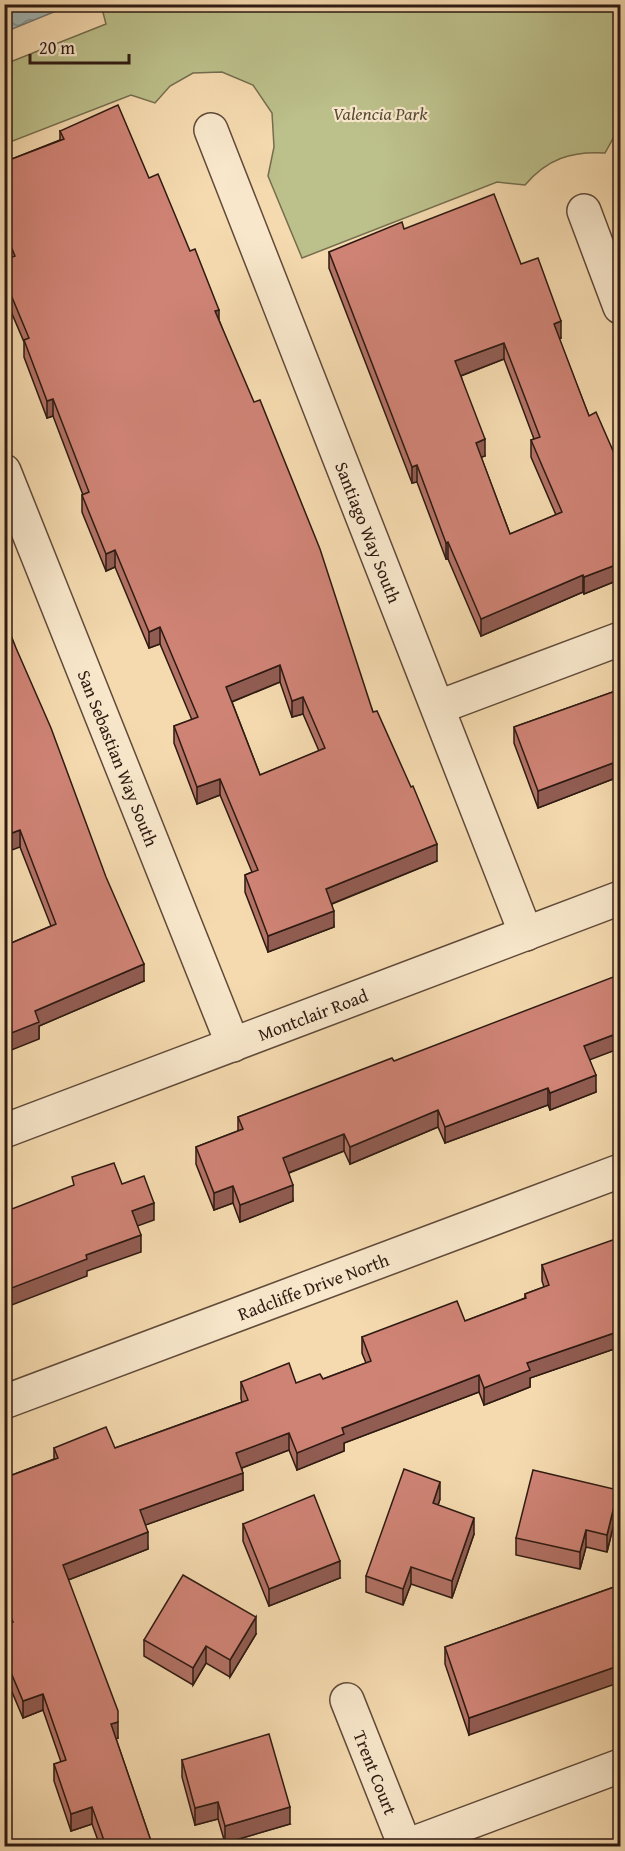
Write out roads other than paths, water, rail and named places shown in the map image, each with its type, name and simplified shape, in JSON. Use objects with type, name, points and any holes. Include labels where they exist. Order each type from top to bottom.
[{"type":"street","name":"Santiago Way South","points":[[211,130],[439,707],[526,934]]},
{"type":"street","points":[[584,211],[621,307]]},
{"type":"street","name":"San Sebastian Way South","points":[[4,471],[233,1045]]},
{"type":"street","points":[[439,707],[621,639]]},
{"type":"street","name":"Montclair Road","points":[[4,1131],[621,898]]},
{"type":"street","name":"Radcliffe Drive North","points":[[4,1402],[621,1171]]},
{"type":"street","name":"Trent Court","points":[[347,1700],[405,1846]]},
{"type":"street","points":[[405,1846],[621,1766]]},
{"type":"water","points":[[5,4],[60,5],[61,9],[5,32]]},
{"type":"park label","name":"Valencia Park","points":[[380,113]]}]
